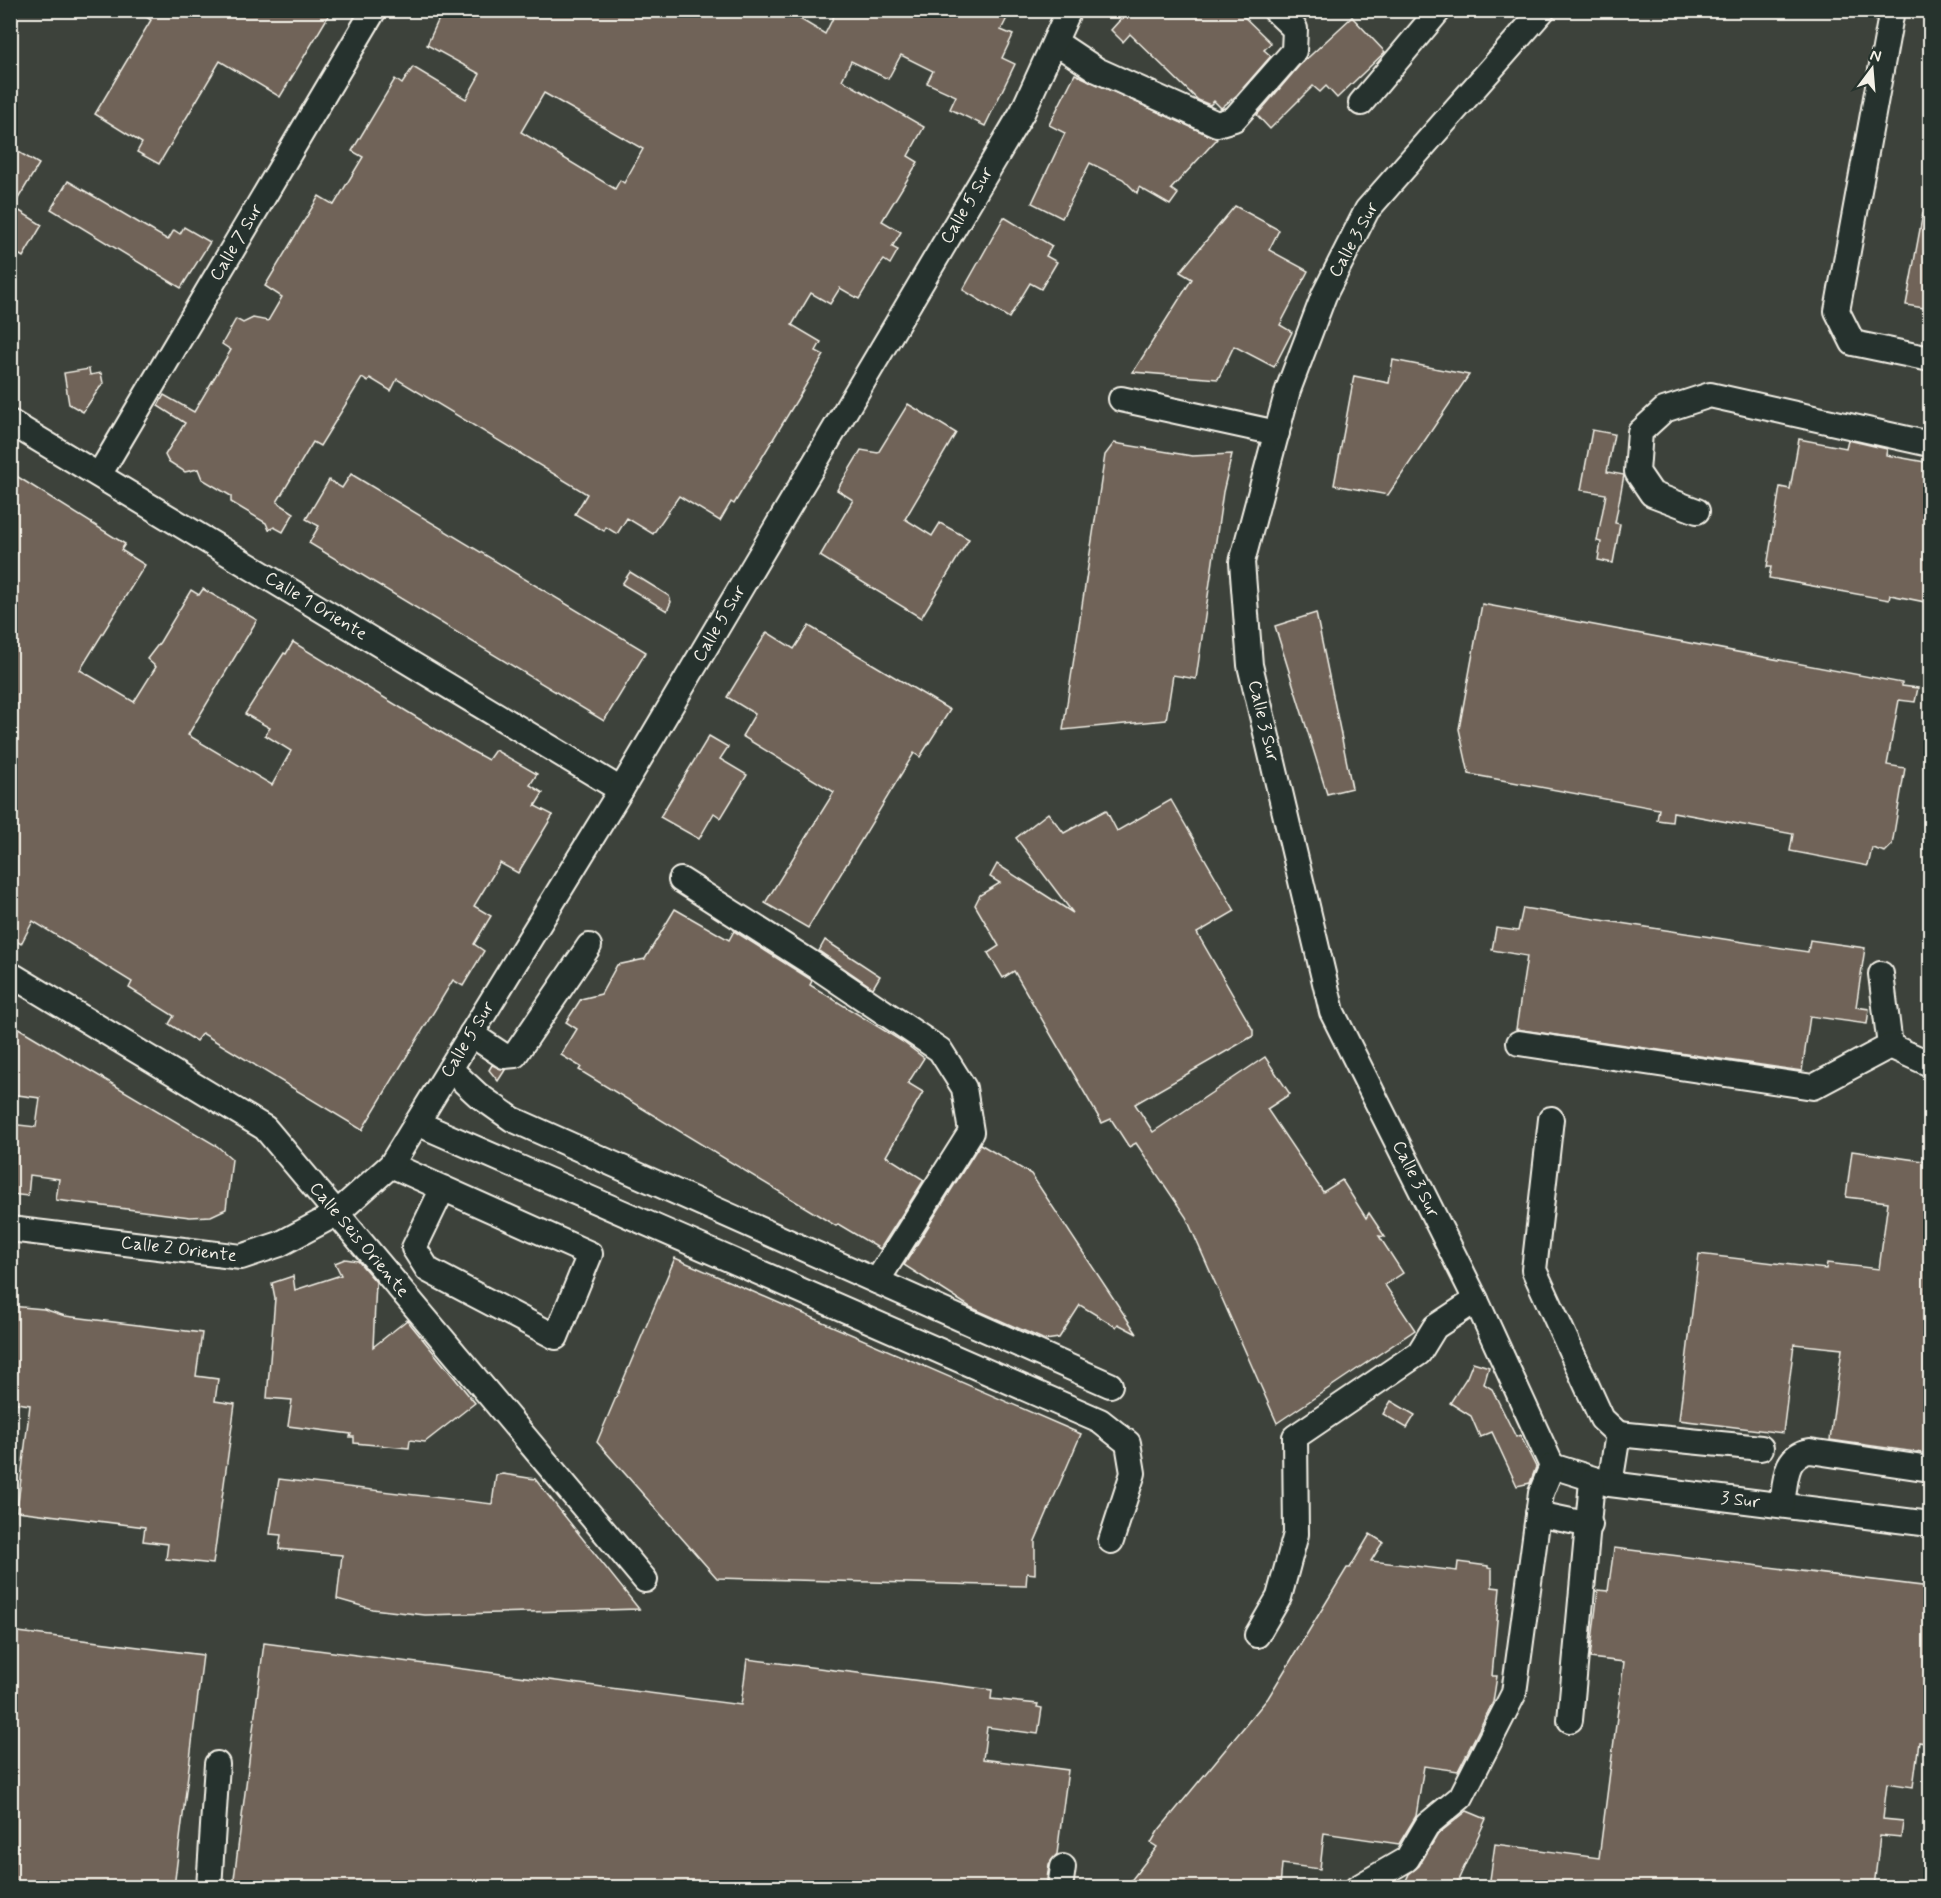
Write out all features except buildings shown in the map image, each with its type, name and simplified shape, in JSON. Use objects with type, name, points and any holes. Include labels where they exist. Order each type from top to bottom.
[{"type":"street","name":"Calle 7 Sur","points":[[99,476],[374,10]]},
{"type":"street","name":"Calle 5 Sur","points":[[336,1214],[391,1165],[621,790],[1023,111],[1069,10]]},
{"type":"street","points":[[1054,42],[1097,70],[1217,124],[1234,119],[1294,51],[1295,29],[1275,10]]},
{"type":"street","points":[[1361,103],[1440,10]]},
{"type":"street","name":"Calle 3 Sur","points":[[1543,10],[1367,210],[1324,295],[1288,390],[1242,562],[1250,665],[1332,1012],[1476,1300],[1551,1466]]},
{"type":"street","points":[[1892,10],[1837,311],[1853,343],[1930,359]]},
{"type":"street","points":[[1697,511],[1652,494],[1637,472],[1640,432],[1664,410],[1710,395],[1930,444]]},
{"type":"street","points":[[1121,399],[1277,433]]},
{"type":"street","name":"Calle 1 Oriente","points":[[10,422],[621,790]]},
{"type":"street","points":[[681,880],[818,968],[939,1050],[964,1088],[971,1132],[877,1281]]},
{"type":"street","points":[[471,1034],[504,1056],[515,1055],[589,946]]},
{"type":"street","name":"Calle Seis Oriente","points":[[10,974],[265,1128],[645,1580]]},
{"type":"street","points":[[1881,974],[1890,1046]]},
{"type":"street","points":[[1519,1044],[1813,1087],[1890,1046]]},
{"type":"street","points":[[1890,1046],[1930,1064]]},
{"type":"street","points":[[450,1069],[477,1095],[512,1119],[1110,1385]]},
{"type":"street","points":[[1551,1119],[1534,1270],[1602,1419],[1618,1434],[1761,1448]]},
{"type":"street","points":[[417,1123],[1100,1421],[1128,1443],[1133,1473],[1111,1541]]},
{"type":"street","points":[[391,1165],[443,1188],[590,1254],[556,1337],[428,1270],[414,1248],[443,1188]]},
{"type":"street","name":"Calle 2 Oriente","points":[[10,1229],[240,1257],[280,1244],[336,1214]]},
{"type":"street","points":[[1257,1635],[1279,1597],[1296,1534],[1295,1437],[1419,1353],[1436,1327],[1476,1300]]},
{"type":"street","points":[[1570,1720],[1590,1525],[1601,1482],[1618,1434]]},
{"type":"street","points":[[1782,1505],[1790,1461],[1797,1453],[1810,1451],[1930,1468]]},
{"type":"street","points":[[1357,1887],[1407,1859],[1427,1825],[1461,1797],[1514,1693],[1541,1493],[1551,1466]]},
{"type":"street","name":"3 Sur","points":[[1551,1466],[1601,1482],[1930,1524]]},
{"type":"street","points":[[1538,1514],[1590,1525]]},
{"type":"street","points":[[209,1887],[217,1764]]},
{"type":"shaded area","points":[[11,11],[1930,11],[1930,1887],[11,1887]]}]
